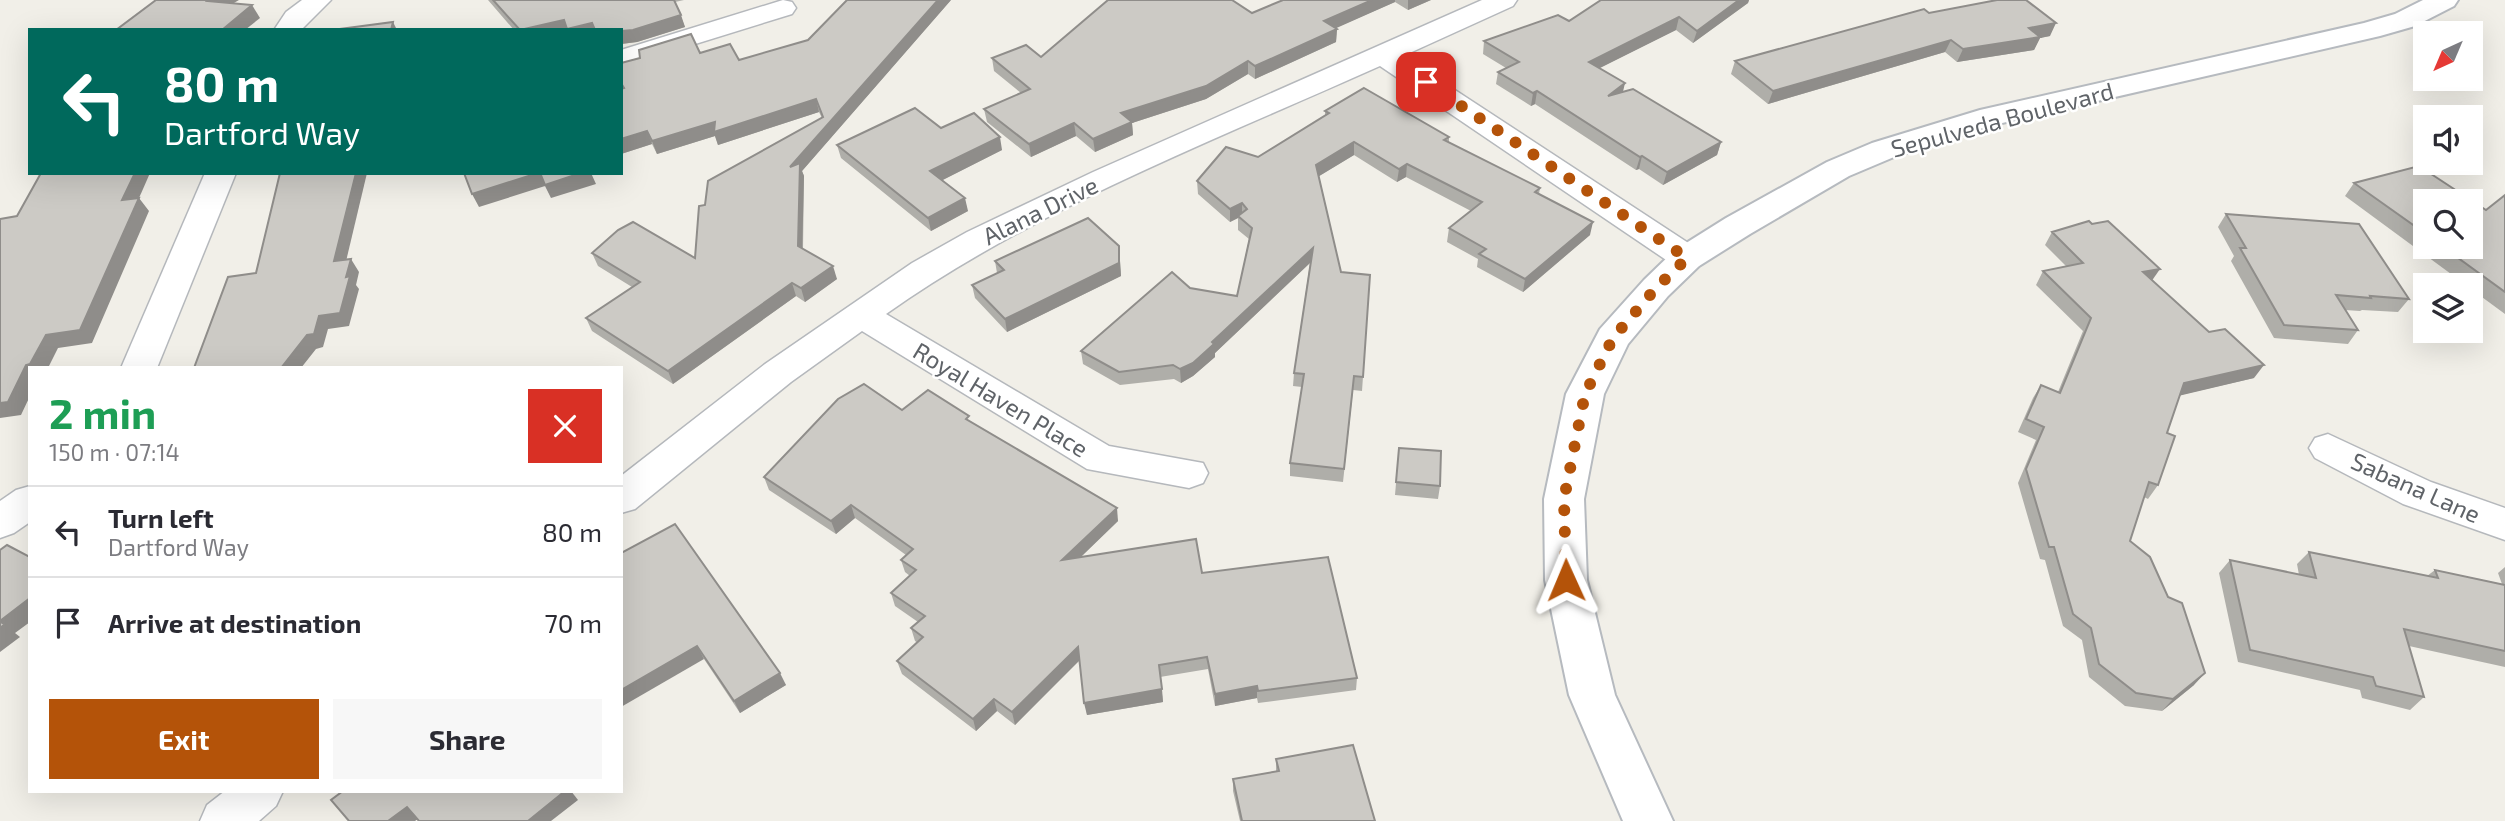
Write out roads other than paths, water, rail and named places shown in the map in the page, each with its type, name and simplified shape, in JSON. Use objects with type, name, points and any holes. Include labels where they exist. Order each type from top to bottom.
[{"type":"main road","name":"Sepulveda Boulevard","points":[[1648,821],[1592,695],[1566,580],[1564,499],[1585,394],[1613,338],[1656,288],[1687,258],[1838,169],[1931,133],[1980,119],[2370,30],[2405,20],[2444,0]]},
{"type":"street","points":[[288,28],[318,0]]},
{"type":"street","name":"Alana Drive","points":[[623,496],[779,373],[860,314],[923,271],[978,239],[1104,179],[1504,0]]},
{"type":"street","points":[[623,57],[783,8]]},
{"type":"street","points":[[1383,55],[1687,258]]},
{"type":"street","points":[[140,366],[220,175]]},
{"type":"street","name":"Royal Haven Place","points":[[860,314],[1100,459],[1189,473]]},
{"type":"street","name":"Sabana Lane","points":[[2328,448],[2417,493],[2505,524]]},
{"type":"street","points":[[0,522],[28,502]]},
{"type":"street","points":[[223,821],[258,793]]}]
